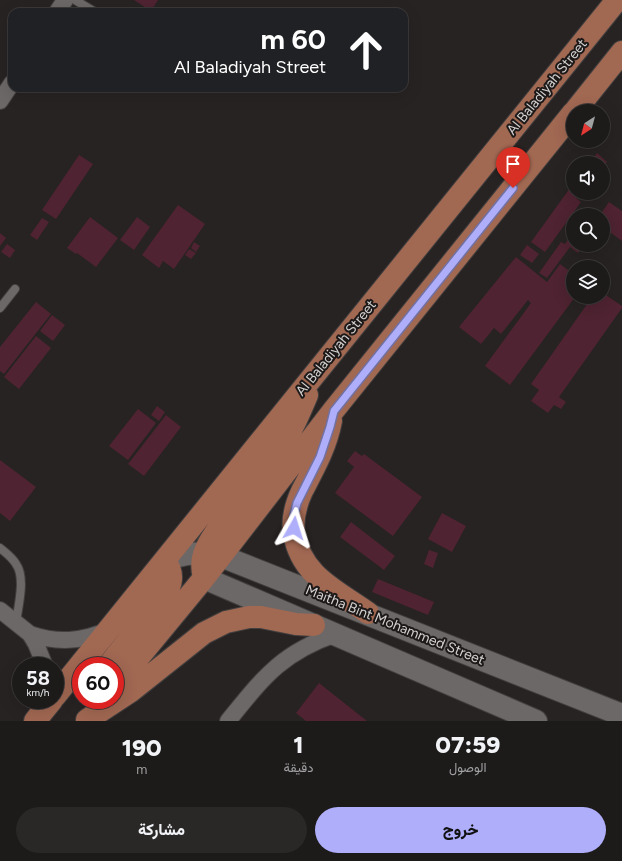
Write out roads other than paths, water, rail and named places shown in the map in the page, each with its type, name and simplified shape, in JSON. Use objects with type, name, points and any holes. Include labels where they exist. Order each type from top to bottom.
[{"type":"main road","name":"Al Baladiyah Street","points":[[64,684],[617,0]]},
{"type":"main road","points":[[580,104],[622,52]]},
{"type":"main road","points":[[212,555],[334,411],[566,122]]},
{"type":"main road","points":[[124,675],[204,578],[212,555],[218,529],[280,449],[300,412],[315,374]]},
{"type":"main road","points":[[334,411],[320,457],[297,503],[294,515],[296,541],[300,554],[306,565],[316,576],[368,614]]},
{"type":"main road","name":"Maitha Bint Mohammed Street","points":[[164,561],[191,553],[212,555],[368,614],[622,715]]},
{"type":"main road","points":[[115,657],[168,590],[172,578],[171,571],[164,561]]},
{"type":"main road","points":[[204,578],[536,721]]},
{"type":"main road","points":[[88,714],[131,691],[204,633],[226,622],[238,619],[261,617],[296,624],[314,625]]},
{"type":"street","points":[[0,101],[8,89]]},
{"type":"street","points":[[0,610],[30,634],[50,640],[70,641],[97,635],[109,629]]},
{"type":"street","points":[[30,634],[42,657]]},
{"type":"street","points":[[228,721],[259,682],[281,662],[307,646],[336,634]]},
{"type":"lane","points":[[75,0],[88,8]]},
{"type":"lane","points":[[0,308],[15,289]]},
{"type":"lane","points":[[0,548],[13,560],[20,572],[21,585],[16,623]]}]
